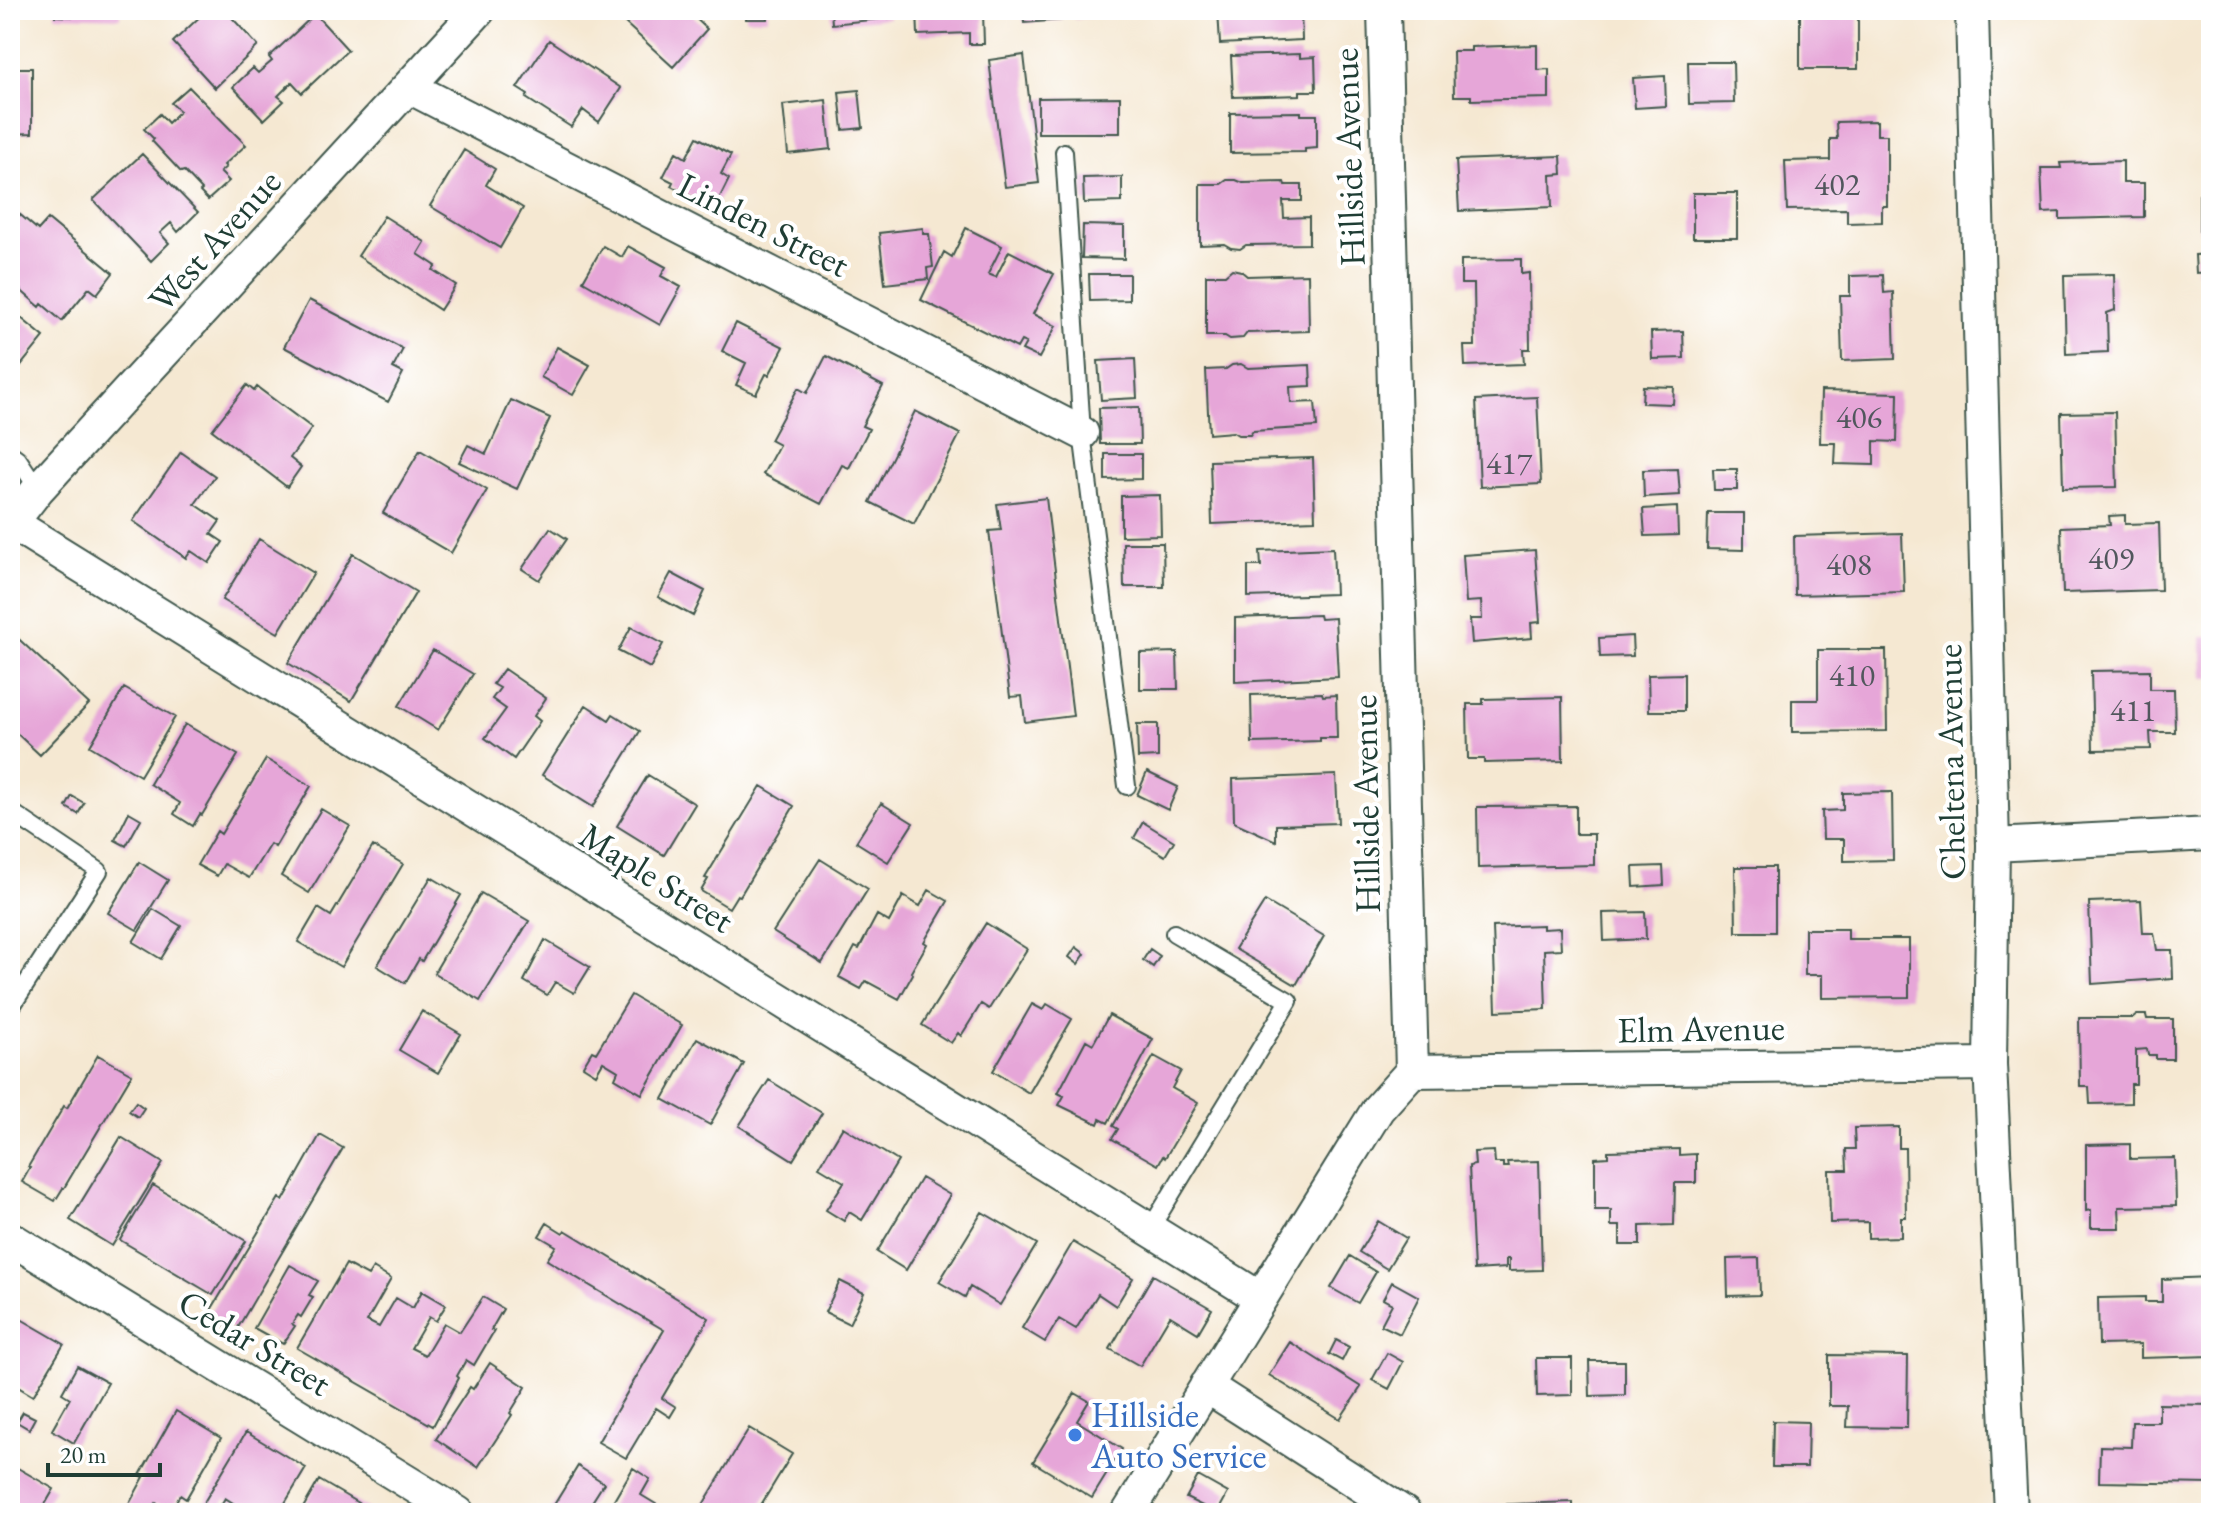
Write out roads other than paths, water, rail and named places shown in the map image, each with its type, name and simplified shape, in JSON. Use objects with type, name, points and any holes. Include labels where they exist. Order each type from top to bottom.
[{"type":"street","name":"West Avenue","points":[[11,524],[38,489],[479,10]]},
{"type":"street","name":"Hillside Avenue","points":[[1384,10],[1412,1071]]},
{"type":"street","name":"Cheltena Avenue","points":[[1972,10],[1993,845],[1990,1064],[2011,1513]]},
{"type":"street","name":"Linden Street","points":[[409,87],[1082,433]]},
{"type":"street","name":"Maple Street","points":[[11,524],[1260,1298]]},
{"type":"street","points":[[1993,845],[2211,834]]},
{"type":"street","name":"Elm Avenue","points":[[1412,1071],[1990,1064]]},
{"type":"street","points":[[1128,1513],[1378,1109],[1412,1071]]},
{"type":"street","name":"Cedar Street","points":[[10,1238],[458,1513]]},
{"type":"street","points":[[1206,1386],[1404,1513]]},
{"type":"lane","points":[[1064,152],[1082,433],[1127,786]]},
{"type":"lane","points":[[10,453],[18,459],[38,489]]},
{"type":"lane","points":[[10,811],[99,871],[10,1009]]},
{"type":"lane","points":[[1150,1229],[1289,1001],[1174,933]]},
{"type":"place","name":"Hillside Auto Service","points":[[1075,1435]]}]
